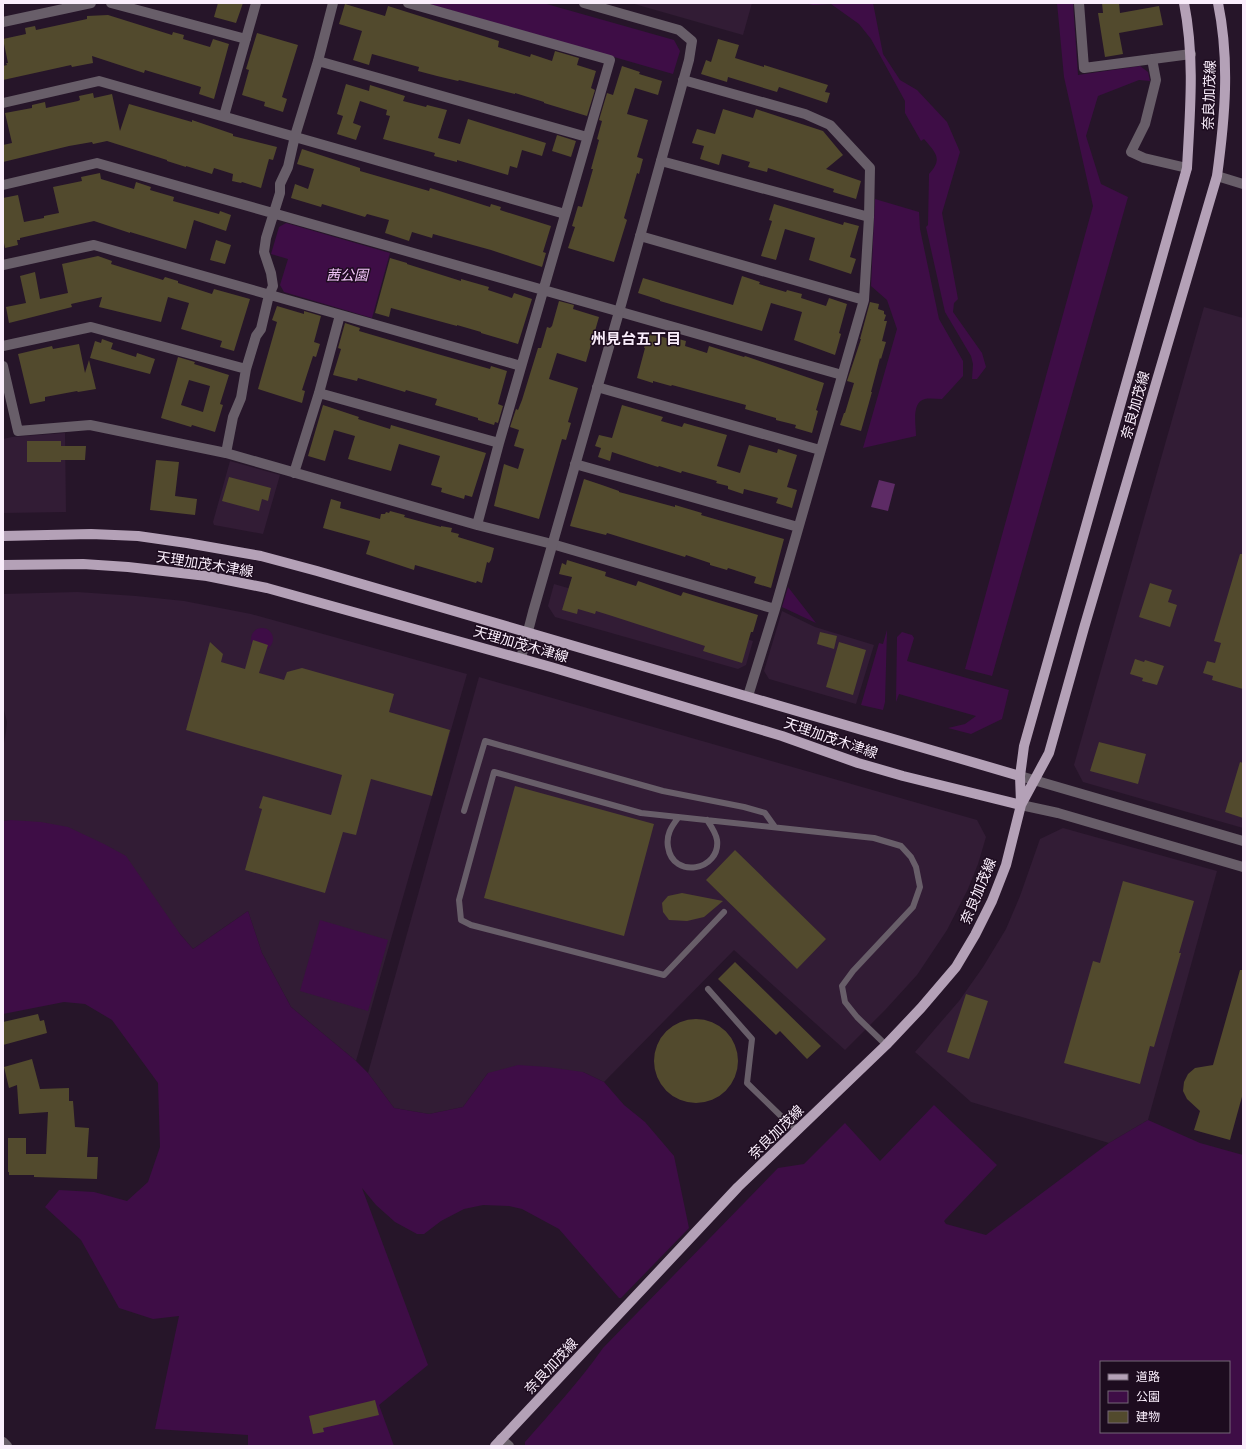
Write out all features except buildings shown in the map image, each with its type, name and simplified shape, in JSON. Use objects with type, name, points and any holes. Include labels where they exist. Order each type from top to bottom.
[{"type":"main road","name":"奈良加茂線","points":[[1021,805],[1020,776],[1024,746],[1187,168],[1191,108],[1191,54],[1184,3]]},
{"type":"main road","name":"奈良加茂線","points":[[502,1444],[738,1187],[886,1045],[921,1008],[954,970],[975,935],[992,901],[1006,865],[1021,805],[1049,752],[1217,176],[1223,132],[1226,85],[1224,39],[1218,3]]},
{"type":"main road","name":"天理加茂木津線","points":[[3,536],[91,534],[138,536],[261,556],[528,632],[1020,776]]},
{"type":"main road","name":"天理加茂木津線","points":[[3,565],[83,564],[146,569],[207,576],[267,588],[521,658],[782,736],[858,763],[903,776],[1021,805]]},
{"type":"street","points":[[3,22],[91,3]]},
{"type":"street","points":[[111,3],[246,39]]},
{"type":"street","points":[[224,116],[256,3]]},
{"type":"street","points":[[226,453],[233,417],[241,398],[246,369],[256,336],[261,329],[269,295],[273,286],[271,272],[264,252],[266,238],[280,193],[280,184],[288,167],[295,136],[318,61],[333,3]]},
{"type":"street","points":[[408,3],[610,60],[521,366],[477,525]]},
{"type":"street","points":[[521,658],[689,60],[692,41],[679,30],[584,3]]},
{"type":"street","points":[[1080,3],[1084,68],[1191,54]]},
{"type":"street","points":[[1152,59],[1156,80],[1145,124],[1131,152],[1144,158],[1187,168]]},
{"type":"street","points":[[318,61],[588,137]]},
{"type":"street","points":[[683,80],[805,114],[830,125],[870,168],[869,217],[864,300],[775,609],[748,696]]},
{"type":"street","points":[[3,103],[99,81],[566,214]]},
{"type":"street","points":[[661,161],[869,217]]},
{"type":"street","points":[[3,185],[97,163],[842,375]]},
{"type":"street","points":[[1217,176],[1243,184]]},
{"type":"street","points":[[640,236],[864,300]]},
{"type":"street","points":[[3,265],[94,245],[521,366]]},
{"type":"street","points":[[294,473],[319,393],[340,315]]},
{"type":"street","points":[[3,346],[91,327],[246,369]]},
{"type":"street","points":[[3,366],[18,431],[90,425],[226,453],[477,525],[552,544],[775,609]]},
{"type":"street","points":[[597,387],[820,450]]},
{"type":"street","points":[[319,393],[499,443]]},
{"type":"street","points":[[575,464],[798,527]]},
{"type":"street","points":[[1020,776],[1243,841]]},
{"type":"street","points":[[1021,805],[1058,813],[1243,868]]},
{"type":"street","points":[[3,1442],[7,1446]]},
{"type":"lane","points":[[464,811],[485,741],[663,791],[744,807],[765,813],[775,827]]},
{"type":"lane","points":[[724,912],[664,975],[471,925],[461,920],[459,900],[494,772],[641,813],[874,838],[901,846],[911,856],[916,867],[920,887],[913,907],[842,986],[845,1002],[857,1017],[886,1045]]},
{"type":"lane","points":[[678,818],[669,832],[667,844],[669,855],[679,866],[689,867],[697,867],[705,864],[713,858],[717,841],[716,834],[708,820]]},
{"type":"lane","points":[[708,989],[752,1039],[747,1083],[786,1122],[798,1130]]},
{"type":"shaded area","points":[[631,3],[752,3],[743,35]]},
{"type":"shaded area","points":[[1204,307],[1243,318],[1243,828],[1083,782],[1074,765]]},
{"type":"shaded area","points":[[65,433],[66,512],[3,513],[3,439]]},
{"type":"shaded area","points":[[230,461],[280,475],[263,534],[214,525],[213,522]]},
{"type":"shaded area","points":[[879,480],[895,484],[888,511],[871,507]]},
{"type":"shaded area","points":[[554,584],[753,641],[746,665],[738,669],[555,617],[548,606]]},
{"type":"shaded area","points":[[77,592],[184,601],[251,614],[467,674],[356,1061],[291,1007],[262,953],[248,911],[193,949],[180,934],[10,820],[3,821],[3,748],[7,722],[3,706],[3,594]]},
{"type":"shaded area","points":[[782,611],[815,627],[874,645],[856,704],[769,679],[764,671]]},
{"type":"shaded area","points":[[479,677],[977,820],[986,837],[978,864],[968,889],[947,930],[917,975],[845,1050],[734,950],[604,1082],[583,1072],[488,1073],[463,1107],[429,1114],[394,1108],[368,1073]]},
{"type":"shaded area","points":[[1063,828],[1217,871],[1148,1120],[1109,1143],[971,1102],[915,1052],[959,1001],[983,967],[1006,929],[1020,896],[1040,839]]},
{"type":"green space","points":[[426,3],[543,3],[674,40],[680,51],[673,74]]},
{"type":"green space","points":[[804,3],[873,3],[883,54],[900,80],[917,90],[947,122],[960,152],[942,213],[958,299],[954,303],[953,312],[982,353],[986,367],[977,379],[972,379],[973,364],[971,356],[945,312],[926,227],[928,225],[929,174],[936,164],[937,160],[935,152],[924,139],[921,141],[905,113],[905,101],[871,39],[859,24],[831,4],[813,5]]},
{"type":"green space","points":[[1057,3],[1073,3],[1078,75],[1140,66],[1148,72],[1150,81],[1139,80],[1098,96],[1086,136],[1101,184],[1128,197],[992,676],[965,669],[1093,206],[1064,77]]},
{"type":"green space","points":[[875,199],[919,212],[920,229],[939,319],[963,361],[963,376],[942,399],[925,399],[918,404],[915,414],[916,436],[863,448],[897,329],[887,300],[871,286]]},
{"type":"green space","name":"茜公園","points":[[286,223],[390,253],[372,318],[284,292],[280,285],[288,259],[271,254],[279,227]]},
{"type":"green space","points":[[788,587],[816,623],[782,607]]},
{"type":"green space","points":[[262,628],[270,631],[273,639],[270,647],[262,650],[254,647],[251,639],[254,631]]},
{"type":"green space","points":[[887,630],[885,702],[883,710],[861,705],[879,643],[883,644]]},
{"type":"green space","points":[[902,632],[912,635],[914,638],[907,661],[1009,690],[1002,719],[971,734],[948,728],[965,724],[976,716],[899,694],[896,702],[897,637]]},
{"type":"green space","points":[[3,821],[41,822],[68,827],[126,856],[180,934],[193,949],[248,911],[262,953],[291,1007],[356,1061],[368,1073],[394,1108],[429,1114],[463,1107],[488,1073],[518,1065],[583,1072],[604,1082],[624,1105],[645,1122],[674,1156],[689,1228],[621,1298],[619,1298],[559,1229],[522,1209],[509,1206],[483,1205],[464,1209],[441,1221],[424,1234],[417,1234],[395,1222],[376,1205],[362,1188],[428,1365],[379,1405],[394,1446],[248,1446],[248,1435],[155,1429],[179,1316],[153,1319],[119,1308],[81,1240],[45,1207],[59,1190],[94,1192],[127,1201],[148,1182],[160,1147],[158,1083],[112,1020],[85,1004],[64,1002],[3,1014]]},
{"type":"green space","points":[[320,920],[388,940],[368,1011],[300,991]]},
{"type":"green space","points":[[934,1105],[997,1165],[944,1221],[946,1224],[986,1235],[1109,1143],[1148,1120],[1200,1143],[1243,1155],[1243,1446],[525,1446],[525,1442],[575,1384],[603,1348],[778,1168],[804,1164],[845,1123],[880,1161]]},
{"type":"district","name":"州見台五丁目","points":[[636,339]]}]
